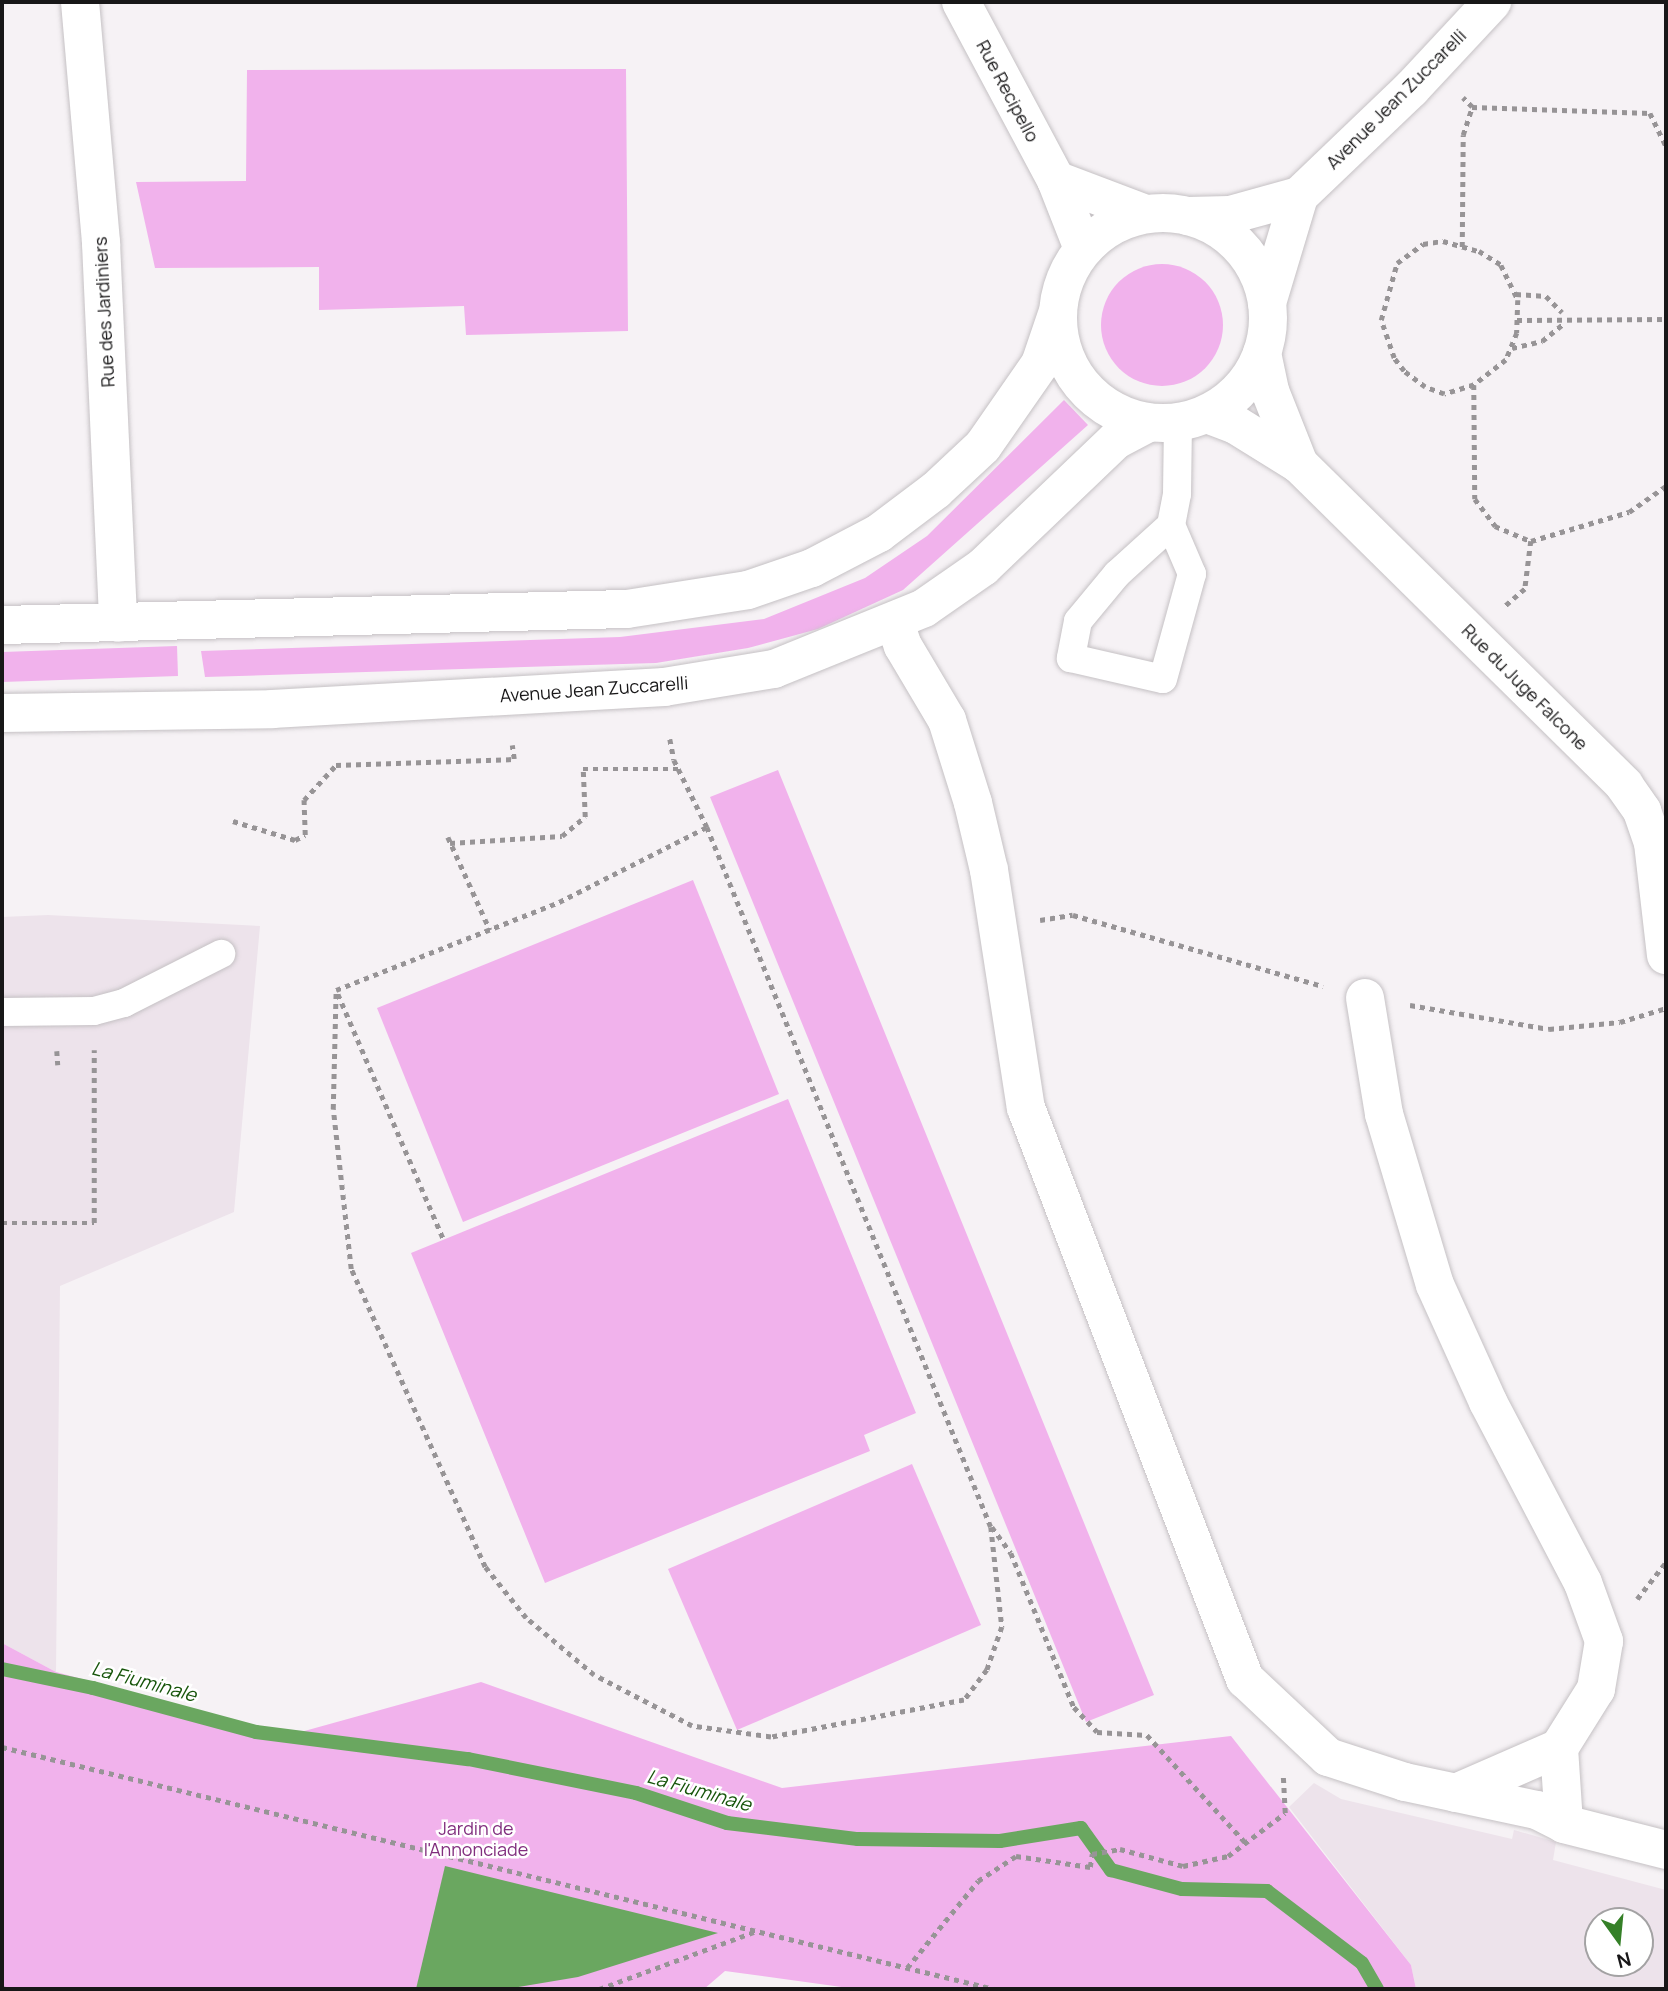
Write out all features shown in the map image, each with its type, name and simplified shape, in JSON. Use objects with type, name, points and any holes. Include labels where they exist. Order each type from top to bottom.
[{"type":"street","name":"Rue des Jardiniers","points":[[80,2],[101,243],[118,622]]},
{"type":"street","name":"Rue Recipello","points":[[961,2],[1056,180],[1083,249]]},
{"type":"street","name":"Avenue Jean Zuccarelli","points":[[1186,216],[1230,215],[1299,196],[1432,67],[1492,2]]},
{"type":"street","points":[[1056,180],[1146,214],[1186,216],[1215,227],[1240,247],[1258,273],[1267,303],[1262,353],[1250,378],[1231,399],[1178,420],[1101,403],[1072,374],[1060,345],[1057,314]]},
{"type":"street","name":"Avenue Jean Zuccarelli","points":[[1267,303],[1299,196]]},
{"type":"street","points":[[2,625],[627,609],[748,590],[812,568],[879,533],[936,490],[983,446],[1040,364],[1057,314],[1065,278],[1083,249],[1112,226],[1146,214]]},
{"type":"street","name":"Rue du Juge Falcone","points":[[1262,353],[1270,391],[1299,464]]},
{"type":"street","name":"Avenue Jean Zuccarelli","points":[[2,713],[272,709],[664,687],[774,669],[895,622],[983,567],[1116,440],[1178,420]]},
{"type":"street","name":"Rue du Juge Falcone","points":[[1178,420],[1236,425],[1299,464],[1624,785],[1642,811],[1653,843],[1666,955]]},
{"type":"street","points":[[895,622],[903,646],[947,720],[973,803],[989,870],[1026,1108],[1245,1679],[1328,1757],[1405,1782],[1537,1810],[1564,1824],[1666,1850]]},
{"type":"street","points":[[1365,998],[1384,1114],[1434,1285],[1488,1402],[1583,1583],[1604,1641],[1596,1689],[1559,1748],[1457,1793]]},
{"type":"street","points":[[1559,1748],[1564,1824]]},
{"type":"lane","points":[[1171,526],[1117,574],[1078,621],[1071,658],[1163,679],[1192,574],[1171,526],[1178,420]]},
{"type":"lane","points":[[2,1012],[94,1011],[124,1003],[221,954]]},
{"type":"path","points":[[1432,67],[1472,107],[1650,113],[1666,146]]},
{"type":"path","points":[[1462,247],[1463,135],[1472,107]]},
{"type":"path","points":[[1443,241],[1501,265],[1515,293],[1517,320],[1506,360],[1474,385],[1444,394],[1425,387],[1394,358],[1381,320],[1397,263],[1423,244],[1443,241]]},
{"type":"path","points":[[1515,293],[1546,296],[1562,312]]},
{"type":"path","points":[[1517,320],[1666,318]]},
{"type":"path","points":[[1511,348],[1542,341],[1563,324]]},
{"type":"path","points":[[1474,385],[1475,499],[1495,526],[1531,541],[1629,512],[1666,486]]},
{"type":"path","points":[[1472,635],[1525,589],[1531,541]]},
{"type":"path","points":[[670,739],[679,769],[707,827],[991,1527],[1011,1553],[1074,1707],[1097,1732],[1147,1735],[1245,1842]]},
{"type":"path","points":[[233,821],[295,840],[305,835],[304,800],[336,765],[514,759],[512,745]]},
{"type":"path","points":[[450,843],[562,836],[585,817],[583,769],[679,769]]},
{"type":"path","points":[[336,990],[559,902],[707,827]]},
{"type":"path","points":[[448,837],[490,930]]},
{"type":"path","points":[[336,990],[332,1108],[351,1269],[485,1567],[526,1618],[594,1675],[692,1726],[771,1737],[964,1700],[987,1670],[1002,1627],[991,1527]]},
{"type":"path","points":[[336,990],[444,1240]]},
{"type":"path","points":[[2,1223],[94,1223],[94,1011]]},
{"type":"path","points":[[906,1968],[978,1881],[1016,1856],[1090,1867],[1092,1854],[1120,1849],[1183,1866],[1228,1856],[1285,1813],[1280,1711]]},
{"type":"path","points":[[2,1747],[995,1989]]},
{"type":"path","points":[[599,1989],[754,1932]]},
{"type":"shaded area","points":[[48,915],[260,926],[234,1212],[60,1286],[56,1672],[2,1643],[2,917]]},
{"type":"shaded area","points":[[1314,1783],[1341,1799],[1512,1839],[1514,1830],[1556,1842],[1553,1860],[1666,1890],[1666,1989],[1416,1989],[1411,1965],[1289,1807]]},
{"type":"shaded area","points":[[445,1866],[718,1933],[578,1977],[506,1989],[416,1989]]},
{"type":"green space","points":[[626,69],[628,331],[466,335],[464,306],[319,310],[319,267],[155,268],[136,182],[246,181],[247,70]]},
{"type":"green space","points":[[1162,264],[1185,269],[1205,282],[1218,302],[1223,325],[1218,348],[1205,368],[1185,381],[1162,386],[1139,381],[1119,368],[1106,348],[1101,325],[1106,302],[1119,282],[1139,269]]},
{"type":"green space","points":[[1064,400],[1088,425],[903,590],[818,629],[748,648],[656,663],[205,677],[201,651],[620,637],[764,619],[865,578],[927,536]]},
{"type":"green space","points":[[177,646],[178,676],[2,682],[2,652]]},
{"type":"green space","points":[[778,770],[1154,1695],[1086,1722],[710,797]]},
{"type":"green space","points":[[693,880],[779,1094],[463,1222],[377,1008]]},
{"type":"green space","points":[[788,1099],[916,1413],[864,1435],[870,1451],[545,1583],[411,1253]]},
{"type":"green space","points":[[912,1464],[981,1625],[737,1730],[668,1569]]},
{"type":"green space","name":"Jardin de l'Annonciade","points":[[2,1643],[56,1672],[290,1735],[481,1682],[782,1788],[1231,1736],[1411,1965],[1416,1989],[856,1989],[725,1971],[704,1989],[2,1989]]},
{"type":"waterway","name":"La Fiuminale","points":[[2,1669],[93,1688],[256,1732],[468,1759],[636,1793],[727,1823],[858,1839],[1000,1841],[1081,1828],[1111,1870],[1182,1889],[1267,1891],[1362,1963],[1377,1989]]}]
